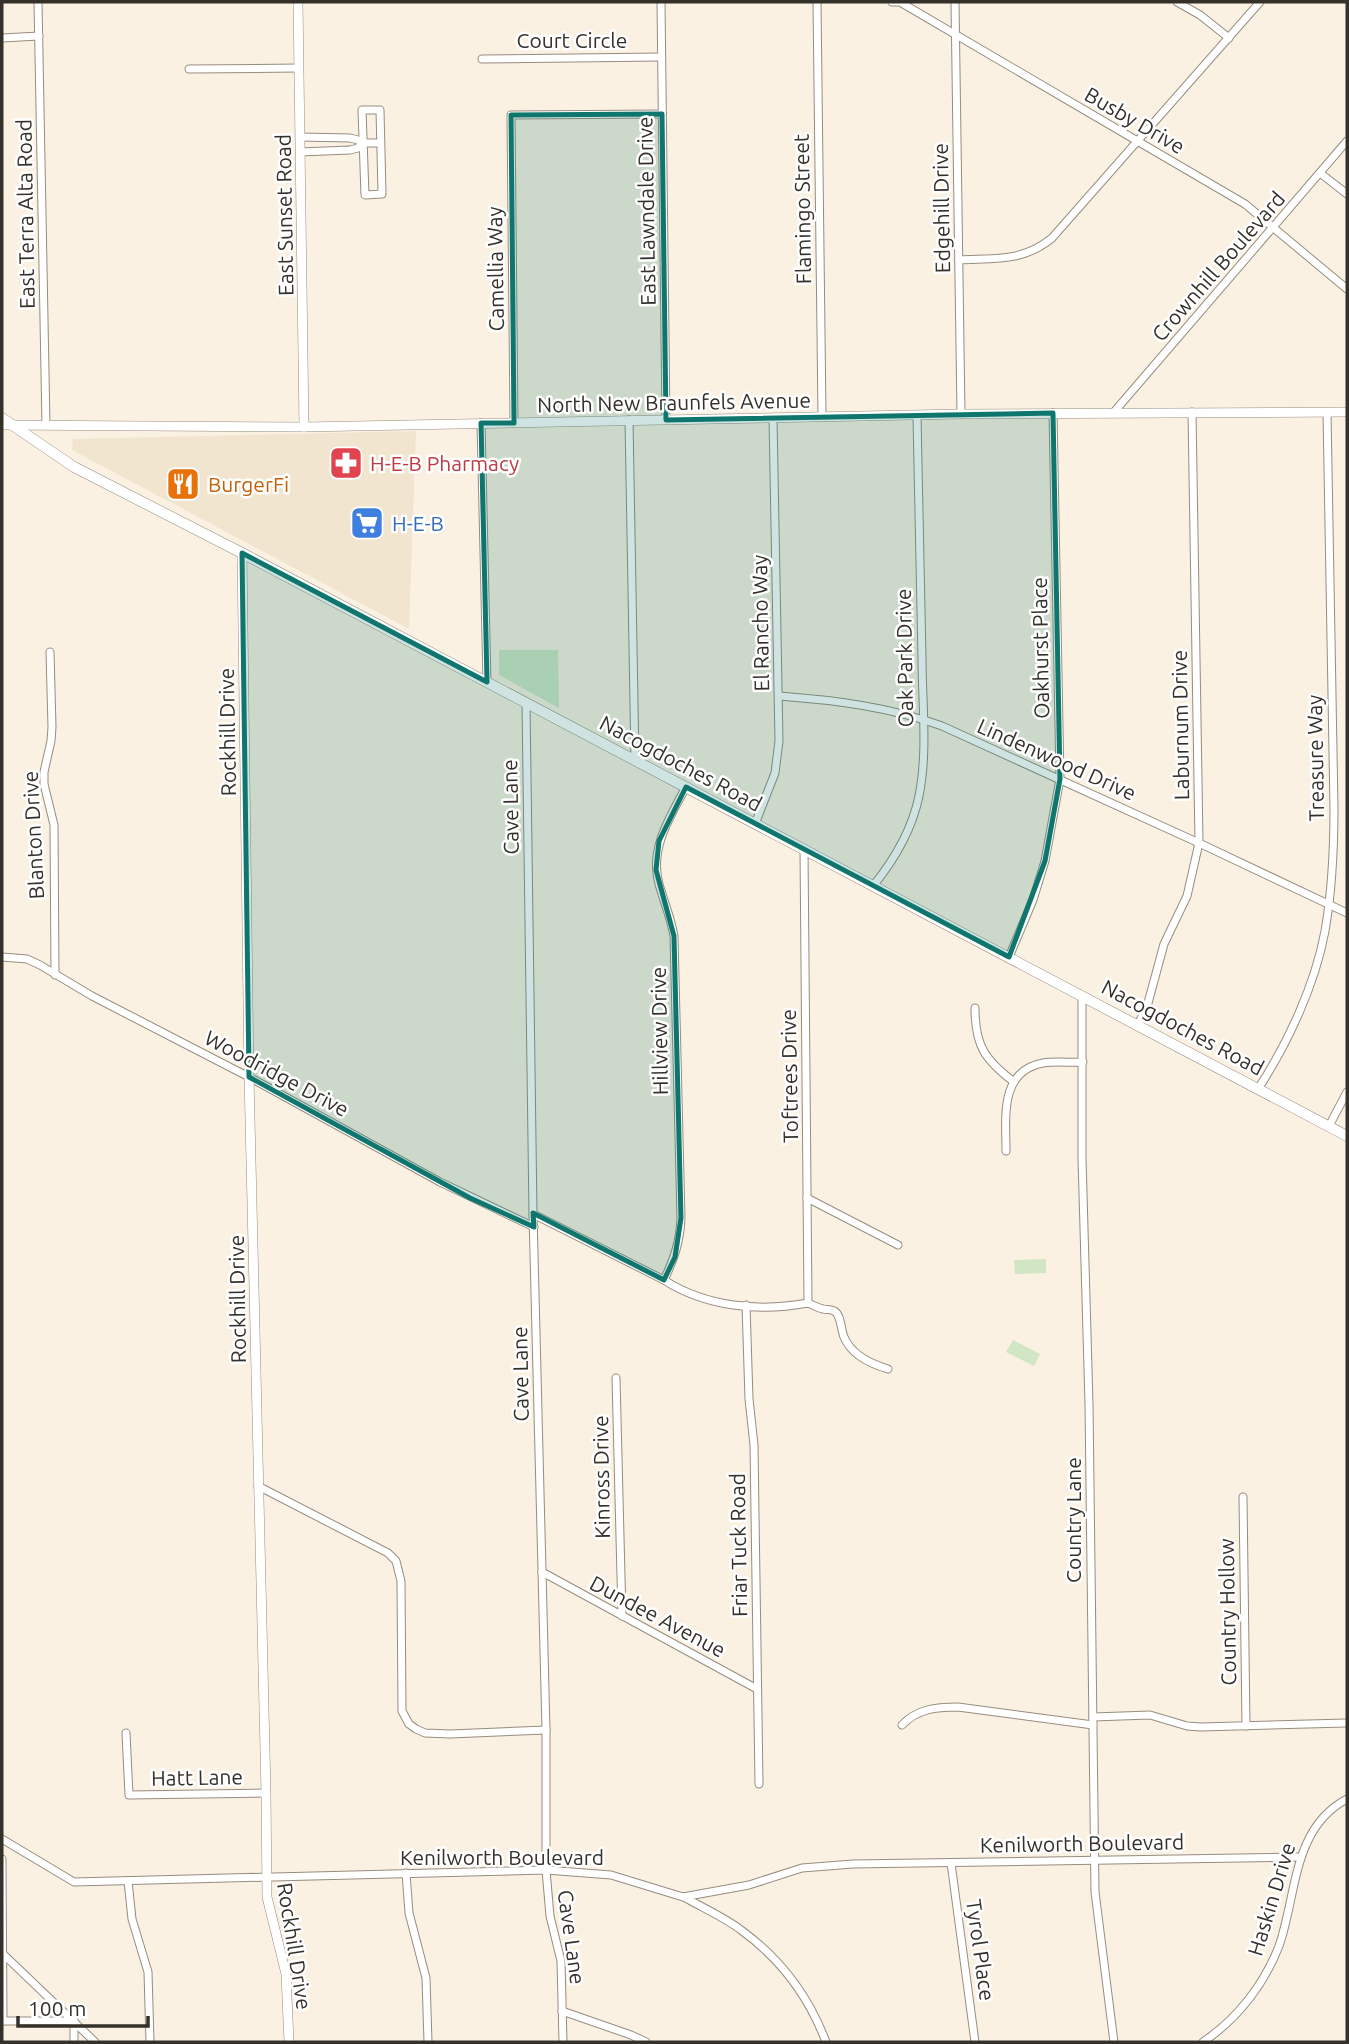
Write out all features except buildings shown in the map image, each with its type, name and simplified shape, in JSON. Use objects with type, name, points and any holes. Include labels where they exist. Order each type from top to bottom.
[{"type":"main road","name":"Nacogdoches Road","points":[[5,422],[74,467],[1347,1136]]},
{"type":"street","name":"East Terra Alta Road","points":[[38,2],[47,425]]},
{"type":"street","name":"East Sunset Road","points":[[298,2],[304,428]]},
{"type":"street","name":"East Lawndale Drive","points":[[661,2],[666,420]]},
{"type":"street","name":"Flamingo Street","points":[[817,2],[822,416]]},
{"type":"street","name":"Busby Drive","points":[[892,2],[900,2],[1245,204],[1347,289]]},
{"type":"street","name":"Edgehill Drive","points":[[955,2],[961,414]]},
{"type":"street","points":[[1177,2],[1200,15],[1229,38]]},
{"type":"street","points":[[959,260],[1018,257],[1040,249],[1063,228],[1260,2]]},
{"type":"street","points":[[2,38],[39,36]]},
{"type":"street","name":"Court Circle","points":[[482,58],[661,57]]},
{"type":"street","points":[[189,69],[299,68]]},
{"type":"street","points":[[362,110],[380,110],[382,194],[365,195],[362,144],[362,110]]},
{"type":"street","name":"Camellia Way","points":[[514,424],[511,115],[662,114]]},
{"type":"street","points":[[300,137],[350,138],[362,144]]},
{"type":"street","points":[[336,150],[337,137]]},
{"type":"street","name":"Crownhill Boulevard","points":[[1114,412],[1347,141]]},
{"type":"street","points":[[300,152],[350,150],[362,144],[380,143]]},
{"type":"street","points":[[364,174],[381,173]]},
{"type":"street","points":[[1320,173],[1347,194]]},
{"type":"street","name":"Laburnum Drive","points":[[1138,1025],[1148,1003],[1164,944],[1187,896],[1199,843],[1192,412]]},
{"type":"street","name":"Treasure Way","points":[[1258,1089],[1269,1073],[1299,1011],[1314,972],[1325,932],[1328,904],[1334,808],[1327,412]]},
{"type":"street","name":"North New Braunfels Avenue","points":[[5,422],[47,425],[304,428],[822,416],[1347,412]]},
{"type":"street","name":"Oakhurst Place","points":[[1009,957],[1033,900],[1045,861],[1059,779],[1053,413]]},
{"type":"street","name":"Oak Park Drive","points":[[873,886],[898,852],[914,816],[921,777],[923,719],[917,416]]},
{"type":"street","name":"El Rancho Way","points":[[755,824],[770,788],[778,757],[773,418]]},
{"type":"street","points":[[629,420],[635,760]]},
{"type":"street","points":[[481,423],[487,682]]},
{"type":"street","name":"Rockhill Drive","points":[[242,553],[249,1077],[266,1878],[269,1908],[286,1974],[289,2042]]},
{"type":"street","name":"Blanton Drive","points":[[50,652],[52,727],[44,784],[54,825],[55,975]]},
{"type":"street","name":"Lindenwood Drive","points":[[779,695],[842,701],[923,719],[1347,913]]},
{"type":"street","name":"Cave Lane","points":[[526,703],[546,1871],[550,1916],[561,1961],[563,2042]]},
{"type":"street","name":"Hillview Drive","points":[[664,1280],[675,1257],[681,1218],[674,936],[659,884],[656,856],[659,841],[686,787]]},
{"type":"street","name":"Toftrees Drive","points":[[804,849],[808,1303]]},
{"type":"street","name":"Woodridge Drive","points":[[2,957],[27,959],[40,964],[55,975],[440,1182],[534,1227]]},
{"type":"street","name":"Country Lane","points":[[1082,996],[1082,1158],[1089,1404],[1095,1892],[1114,2042]]},
{"type":"street","points":[[975,1008],[975,1029],[980,1045],[995,1068],[1014,1082]]},
{"type":"street","points":[[1006,1151],[1007,1093],[1014,1082],[1032,1066],[1083,1062]]},
{"type":"street","points":[[1329,1126],[1347,1092]]},
{"type":"street","points":[[807,1198],[898,1245]]},
{"type":"street","points":[[533,1214],[678,1289],[705,1300],[787,1307],[808,1303],[834,1310],[849,1346],[865,1359],[888,1370]]},
{"type":"street","name":"Friar Tuck Road","points":[[746,1305],[749,1399],[754,1445],[759,1784]]},
{"type":"street","name":"Kinross Drive","points":[[617,1378],[622,1616]]},
{"type":"street","points":[[258,1486],[388,1553],[396,1561],[401,1581],[402,1711],[410,1724],[425,1733],[545,1730]]},
{"type":"street","name":"Country Hollow","points":[[1243,1497],[1245,1726]]},
{"type":"street","name":"Dundee Avenue","points":[[542,1572],[757,1689]]},
{"type":"street","points":[[902,1725],[917,1713],[939,1707],[1093,1721],[1142,1715],[1158,1716],[1188,1726],[1346,1723]]},
{"type":"street","name":"Hatt Lane","points":[[126,1733],[129,1795],[266,1793]]},
{"type":"street","name":"Haskin Drive","points":[[1203,2042],[1229,2022],[1244,2006],[1267,1971],[1279,1945],[1301,1857],[1310,1835],[1322,1817],[1347,1800]]},
{"type":"street","name":"Kenilworth Boulevard","points":[[2,1839],[74,1882],[546,1871],[611,1875],[683,1897],[750,1885],[794,1869],[853,1864],[1301,1857]]},
{"type":"street","points":[[2,1859],[2,2021],[74,2021]]},
{"type":"street","name":"Tyrol Place","points":[[951,1863],[975,2042]]},
{"type":"street","points":[[406,1873],[408,1913],[426,1978],[428,2042]]},
{"type":"street","points":[[128,1881],[132,1919],[148,1972],[150,2042]]},
{"type":"street","points":[[683,1897],[740,1929],[776,1960],[796,1983],[826,2042]]},
{"type":"street","points":[[4,1954],[95,2042]]},
{"type":"street","points":[[562,2011],[646,2042]]},
{"type":"street","points":[[74,2021],[74,2042]]},
{"type":"highlighted area","points":[[662,114],[666,420],[1053,413],[1060,779],[1045,861],[1009,957],[686,787],[659,841],[656,870],[674,936],[681,1218],[675,1257],[664,1280],[533,1213],[534,1227],[470,1198],[249,1077],[242,553],[487,682],[481,423],[514,423],[511,115]]},
{"type":"shaded area","points":[[416,431],[409,629],[72,450],[73,439]]},
{"type":"green space","points":[[499,650],[558,650],[559,708],[499,675]]},
{"type":"green space","points":[[1046,1259],[1046,1273],[1015,1274],[1014,1260]]},
{"type":"green space","points":[[1013,1340],[1040,1354],[1034,1366],[1006,1352]]},
{"type":"place","name":"H-E-B Pharmacy","points":[[346,463]]},
{"type":"place","name":"BurgerFi","points":[[183,484]]},
{"type":"place","name":"H-E-B","points":[[367,523]]}]
